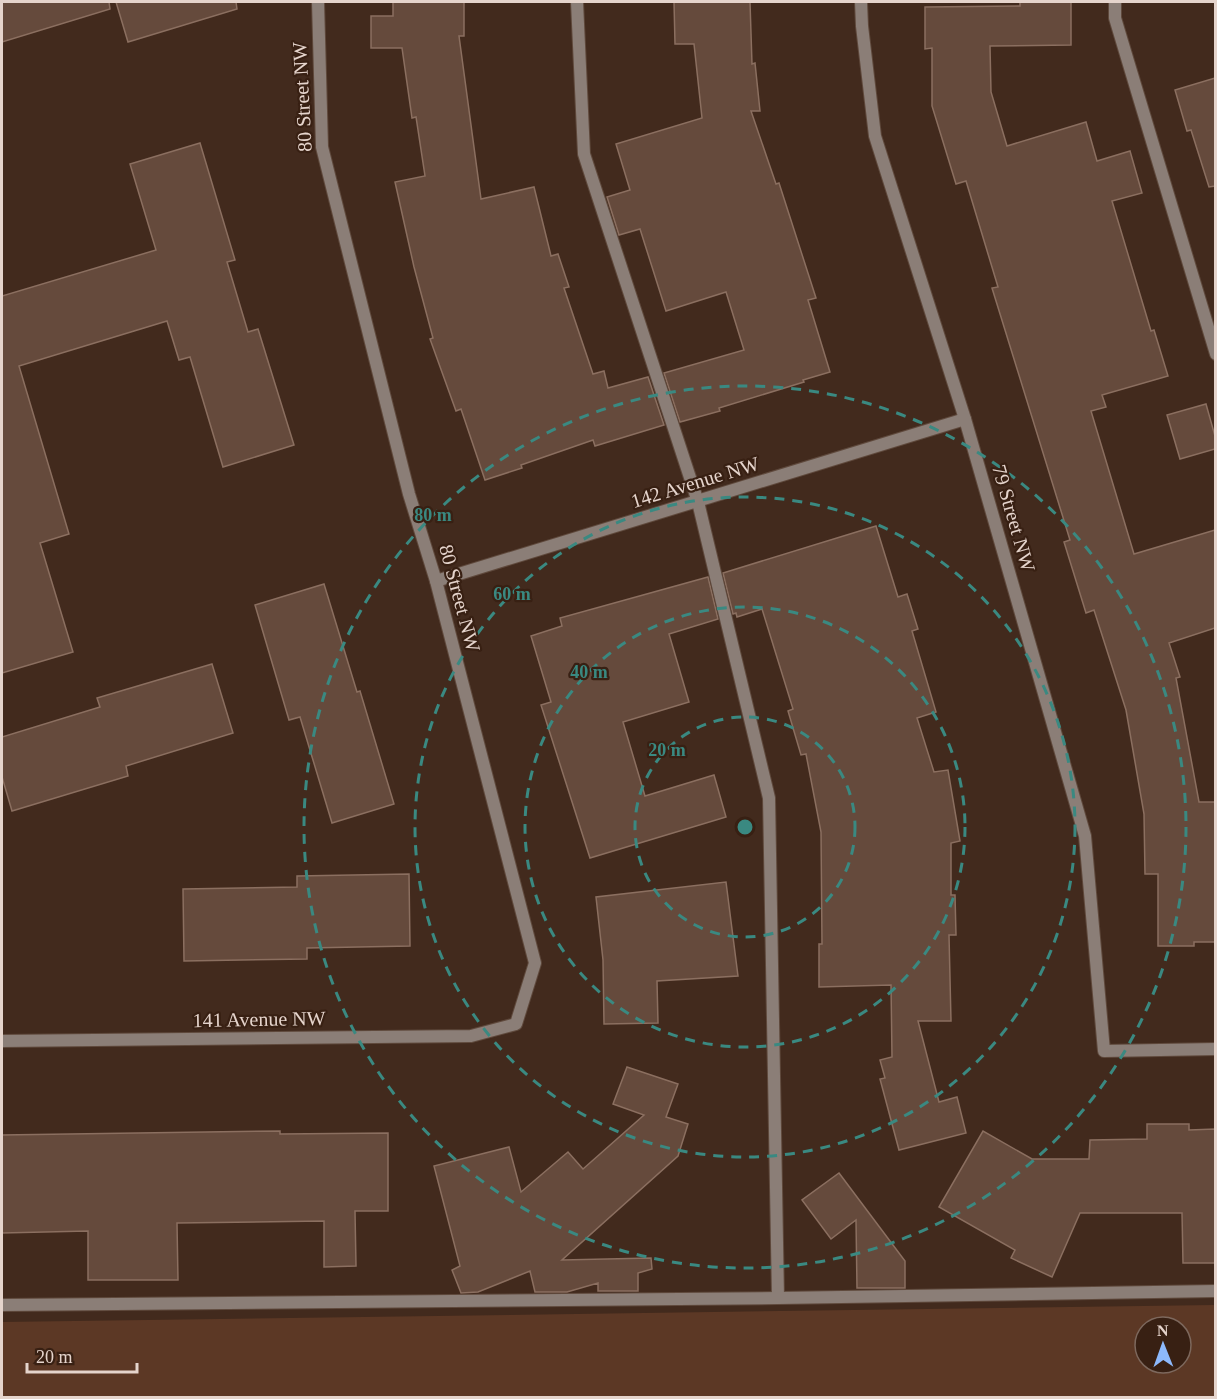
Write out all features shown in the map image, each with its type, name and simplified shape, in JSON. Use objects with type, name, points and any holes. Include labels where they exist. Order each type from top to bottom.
[{"type":"street","name":"80 Street NW","points":[[318,2],[322,147],[409,494],[436,581],[535,963],[516,1024]]},
{"type":"street","points":[[578,2],[584,154],[698,502],[769,798],[778,1298]]},
{"type":"street","name":"79 Street NW","points":[[861,2],[875,136],[965,419],[1085,836],[1104,1051],[1215,1049]]},
{"type":"street","points":[[1115,2],[1115,18],[1215,354]]},
{"type":"street","name":"142 Avenue NW","points":[[436,581],[965,419]]},
{"type":"street","name":"141 Avenue NW","points":[[2,1041],[471,1036],[516,1024]]},
{"type":"street","points":[[2,1305],[778,1298],[1215,1291]]},
{"type":"shaded area","points":[[1215,1305],[1215,1397],[2,1397],[2,1322]]},
{"type":"building","points":[[2,2],[109,2],[110,9],[2,42]]},
{"type":"building","points":[[116,2],[236,2],[237,9],[128,42]]},
{"type":"building","points":[[393,2],[464,2],[464,36],[459,36],[481,199],[534,187],[551,256],[558,254],[569,287],[564,288],[593,374],[604,371],[608,388],[648,377],[664,425],[595,446],[593,440],[485,480],[461,409],[456,411],[430,339],[433,338],[395,182],[425,176],[416,117],[412,118],[402,48],[371,48],[371,16],[393,16]]},
{"type":"building","points":[[674,2],[750,2],[752,64],[755,63],[760,111],[751,111],[776,184],[779,183],[816,298],[808,300],[830,372],[719,408],[720,411],[680,422],[664,373],[744,350],[726,292],[666,311],[640,229],[619,235],[607,197],[630,190],[616,144],[702,118],[694,44],[675,44]]},
{"type":"building","points":[[1020,2],[1071,2],[1071,45],[990,46],[991,92],[1007,146],[1086,122],[1097,161],[1130,151],[1142,193],[1112,201],[1151,331],[1154,330],[1168,376],[1102,395],[1106,407],[1091,411],[1134,554],[1215,530],[1215,628],[1169,643],[1180,677],[1176,678],[1199,802],[1215,802],[1215,942],[1194,942],[1194,946],[1158,946],[1158,874],[1145,874],[1144,814],[1126,710],[1094,610],[1086,613],[1064,542],[1070,540],[992,288],[998,287],[966,181],[956,184],[932,106],[932,48],[925,49],[925,7],[1020,6]]},
{"type":"building","points":[[1215,78],[1215,186],[1209,187],[1191,130],[1187,131],[1175,90]]},
{"type":"building","points":[[200,143],[235,260],[227,262],[248,332],[258,329],[294,445],[223,467],[190,357],[179,360],[167,321],[19,366],[69,534],[40,543],[73,652],[2,673],[2,296],[156,250],[130,164]]},
{"type":"building","points":[[1206,404],[1215,436],[1215,449],[1180,459],[1167,415]]},
{"type":"building","points":[[876,526],[898,597],[907,594],[918,629],[912,631],[936,712],[917,718],[934,772],[948,770],[960,841],[951,843],[951,895],[955,895],[956,935],[949,935],[951,1021],[918,1021],[939,1102],[957,1097],[966,1133],[899,1150],[880,1079],[885,1078],[880,1060],[892,1057],[891,985],[819,987],[819,944],[822,944],[821,832],[806,754],[801,755],[788,711],[793,709],[762,609],[737,617],[736,613],[733,614],[723,573]]},
{"type":"building","points":[[708,577],[718,619],[669,634],[689,702],[623,722],[645,796],[714,775],[726,817],[590,858],[541,705],[551,702],[531,636],[562,626],[560,618]]},
{"type":"building","points":[[324,584],[357,692],[360,691],[394,804],[332,823],[300,717],[289,720],[255,605]]},
{"type":"building","points":[[212,664],[233,733],[126,766],[128,776],[12,811],[2,777],[2,737],[100,707],[97,698]]},
{"type":"building","points":[[409,874],[410,946],[307,948],[307,959],[184,961],[183,889],[297,887],[297,876]]},
{"type":"building","points":[[726,882],[738,976],[657,981],[658,1023],[604,1024],[603,960],[596,897]]},
{"type":"building","points":[[627,1067],[678,1084],[666,1117],[688,1124],[678,1156],[562,1260],[651,1258],[652,1269],[638,1273],[638,1291],[598,1291],[598,1283],[567,1292],[535,1292],[530,1271],[478,1292],[461,1293],[452,1270],[460,1266],[434,1166],[509,1147],[521,1192],[568,1152],[583,1169],[644,1115],[613,1104]]},
{"type":"building","points":[[1147,1124],[1189,1124],[1189,1130],[1215,1129],[1215,1263],[1183,1263],[1182,1213],[1080,1213],[1052,1277],[1011,1258],[1015,1250],[939,1207],[983,1131],[1032,1159],[1089,1159],[1090,1140],[1147,1139]]},
{"type":"building","points":[[280,1131],[280,1134],[388,1133],[388,1211],[355,1211],[356,1266],[324,1267],[324,1221],[177,1223],[178,1280],[88,1280],[88,1231],[2,1233],[2,1135]]},
{"type":"building","points":[[839,1173],[905,1261],[905,1288],[857,1288],[856,1220],[831,1239],[802,1200]]}]
